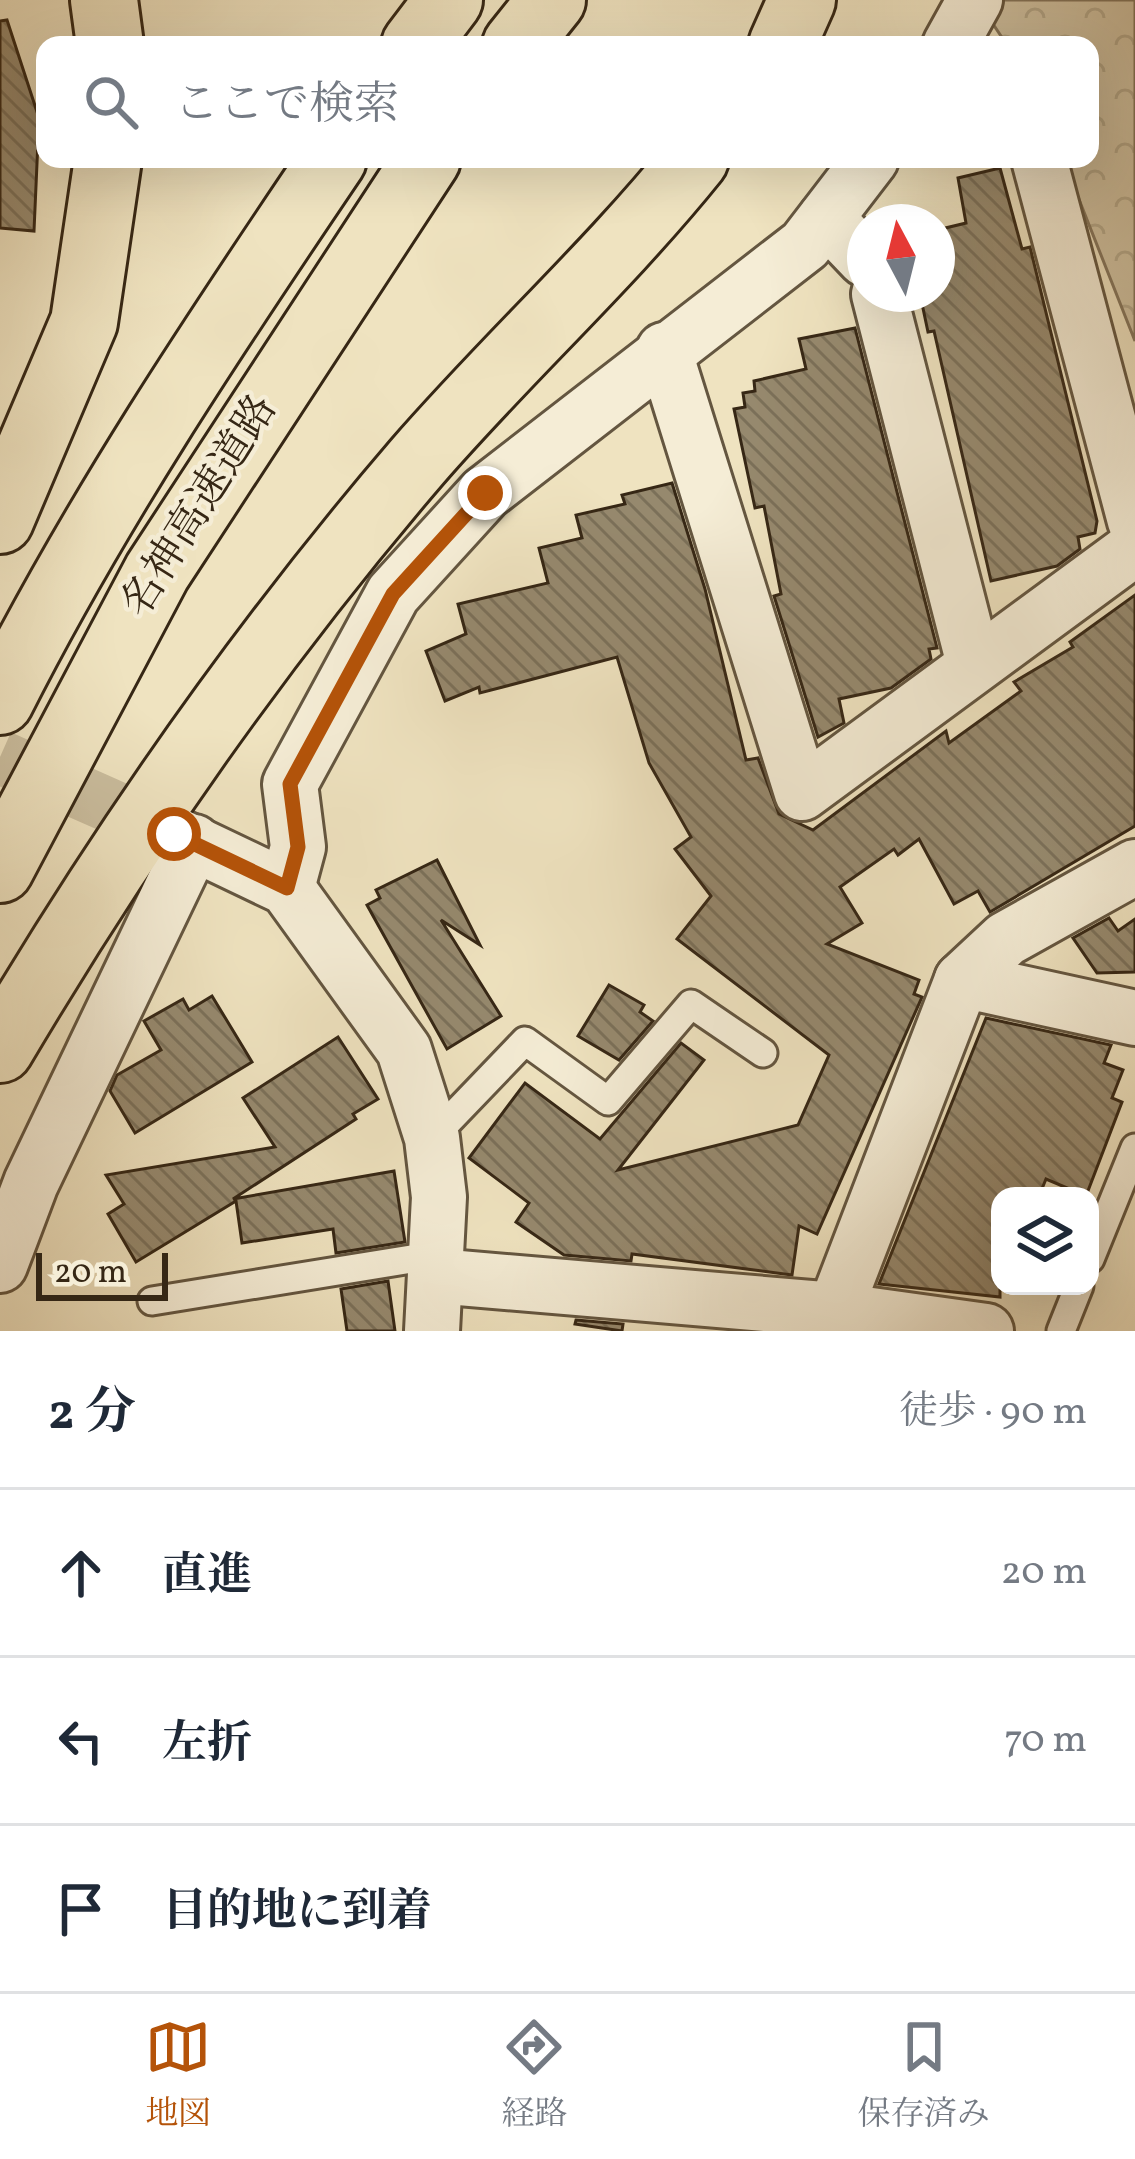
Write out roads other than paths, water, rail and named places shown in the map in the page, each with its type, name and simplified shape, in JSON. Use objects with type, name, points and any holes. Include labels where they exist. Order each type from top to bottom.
[{"type":"highway","points":[[104,0],[109,36]]},
{"type":"highway","points":[[422,36],[448,0]]},
{"type":"highway","points":[[523,36],[552,0]]},
{"type":"highway","points":[[786,36],[802,0]]},
{"type":"highway","points":[[0,520],[84,322],[107,168]]},
{"type":"highway","name":"名神高速道路","points":[[0,701],[90,534],[181,384],[327,168]]},
{"type":"highway","name":"名神高速道路","points":[[0,869],[157,572],[421,168]]},
{"type":"highway","points":[[0,1049],[89,898],[250,666],[420,459],[628,242],[688,168]]},
{"type":"street","points":[[955,36],[976,0]]},
{"type":"street","points":[[287,888],[298,847],[290,784],[393,594],[485,493],[805,245],[864,168]]},
{"type":"street","points":[[1041,168],[1135,521]]},
{"type":"street","points":[[826,218],[847,240]]},
{"type":"street","points":[[884,312],[974,664]]},
{"type":"street","points":[[664,350],[802,793],[1135,548]]},
{"type":"street","points":[[0,1264],[184,838],[287,888],[404,1049],[432,1138],[439,1197],[432,1331]]},
{"type":"street","points":[[836,1310],[962,980],[1006,939],[1135,867]]},
{"type":"street","points":[[962,980],[1135,1018]]},
{"type":"street","points":[[436,1265],[986,1331]]},
{"type":"lane","points":[[432,1138],[525,1041],[608,1100],[691,1004],[763,1053]]},
{"type":"lane","points":[[1099,1237],[1135,1148]]},
{"type":"lane","points":[[152,1301],[436,1265]]},
{"type":"lane","points":[[1060,1331],[1075,1295]]},
{"type":"tunnel","points":[[0,757],[174,834]]}]
